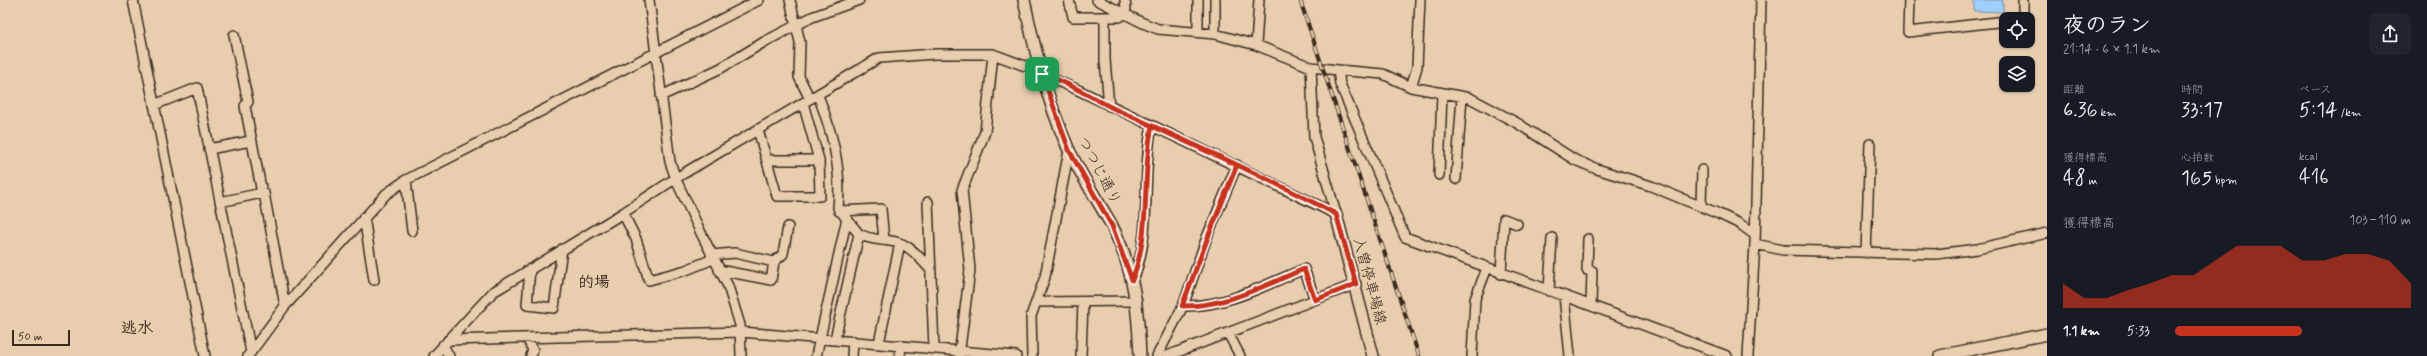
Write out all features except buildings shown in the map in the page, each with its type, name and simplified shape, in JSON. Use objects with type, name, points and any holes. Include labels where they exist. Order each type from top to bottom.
[{"type":"main road","name":"つつじ通り","points":[[1024,0],[1040,69],[1069,150],[1112,226],[1132,280],[1137,301],[1140,356]]},
{"type":"main road","name":"入曽停車場線","points":[[1336,214],[1356,284],[1373,356]]},
{"type":"main road","points":[[1940,356],[2046,334]]},
{"type":"street","points":[[133,0],[205,356]]},
{"type":"street","points":[[649,0],[667,145],[676,178],[712,257],[728,286],[742,332],[741,356]]},
{"type":"street","points":[[249,354],[285,306],[364,217],[386,194],[406,180],[759,0]]},
{"type":"street","points":[[790,0],[800,42],[799,77],[836,150],[839,211],[847,218],[859,234],[870,239],[900,243],[909,248],[931,270]]},
{"type":"street","points":[[660,96],[721,68],[796,25],[847,2],[859,0]]},
{"type":"street","points":[[1069,0],[1073,18],[1116,18],[1124,14]]},
{"type":"street","points":[[1097,0],[1158,29],[1198,31],[1215,34],[1256,45],[1311,67],[1383,74],[1411,87],[1462,96],[1517,123],[1586,164],[1652,186],[1701,206],[1740,224],[1755,240],[1783,250],[1866,253],[1953,253],[2047,233]]},
{"type":"street","points":[[1124,14],[1125,0]]},
{"type":"street","points":[[1198,0],[1198,31]]},
{"type":"street","points":[[1215,0],[1215,34]]},
{"type":"street","points":[[1256,45],[1259,0]]},
{"type":"street","points":[[1411,87],[1417,67],[1420,0]]},
{"type":"street","points":[[1748,356],[1755,240],[1762,0]]},
{"type":"street","points":[[1909,0],[1908,32],[1999,22]]},
{"type":"street","points":[[2023,0],[2023,12]]},
{"type":"street","points":[[1105,17],[1105,60],[1109,106]]},
{"type":"street","points":[[234,35],[248,102],[245,106],[251,141],[262,193],[264,193],[285,306]]},
{"type":"street","points":[[434,356],[493,292],[623,213],[676,178],[879,58],[935,54],[993,54],[1025,66],[1040,69],[1109,106],[1237,165],[1336,214]]},
{"type":"street","points":[[959,353],[970,270],[962,190],[984,132],[993,54]]},
{"type":"street","points":[[1311,67],[1314,137],[1336,214]]},
{"type":"street","points":[[1338,70],[1340,84],[1386,188],[1402,233],[1415,242],[1727,356]]},
{"type":"street","points":[[154,105],[197,88],[249,354]]},
{"type":"street","points":[[1439,174],[1442,93]]},
{"type":"street","points":[[1456,179],[1462,96]]},
{"type":"street","points":[[758,130],[777,196],[820,196],[819,160],[810,99]]},
{"type":"street","points":[[1132,280],[1140,259],[1147,198],[1147,149],[1152,126]]},
{"type":"street","points":[[209,149],[251,141]]},
{"type":"street","points":[[1866,253],[1870,144]]},
{"type":"street","points":[[1032,356],[1031,316],[1045,277],[1069,150]]},
{"type":"street","points":[[767,160],[819,160]]},
{"type":"street","points":[[1158,356],[1182,306],[1237,165]]},
{"type":"street","points":[[1701,206],[1702,170]]},
{"type":"street","points":[[406,180],[412,231]]},
{"type":"street","points":[[220,202],[262,193]]},
{"type":"street","points":[[928,202],[934,348]]},
{"type":"street","points":[[839,211],[881,208],[884,240]]},
{"type":"street","points":[[623,213],[636,239],[649,280],[686,270],[712,257],[735,253],[774,262]]},
{"type":"street","points":[[364,217],[374,280]]},
{"type":"street","points":[[816,356],[847,218]]},
{"type":"street","points":[[1501,274],[1504,219],[1517,224]]},
{"type":"street","points":[[719,270],[771,280],[774,262],[783,254],[788,226]]},
{"type":"street","points":[[835,339],[859,234]]},
{"type":"street","points":[[1549,291],[1552,238]]},
{"type":"street","points":[[1588,239],[1587,270],[1592,271],[1591,306]]},
{"type":"street","points":[[879,343],[900,243]]},
{"type":"street","points":[[530,269],[528,305],[554,308],[562,249]]},
{"type":"street","points":[[1472,356],[1475,299],[1487,268]]},
{"type":"street","points":[[1182,306],[1206,306],[1223,302],[1304,269],[1315,300]]},
{"type":"street","points":[[1167,356],[1356,284]]},
{"type":"street","points":[[1564,296],[1570,356]]},
{"type":"street","points":[[1036,302],[1137,301]]},
{"type":"street","points":[[1081,356],[1083,302]]},
{"type":"street","points":[[446,343],[527,338],[742,332],[934,348],[959,353],[1016,356]]},
{"type":"street","points":[[1228,333],[1240,356]]},
{"type":"street","points":[[527,338],[533,350],[530,356]]},
{"type":"street","points":[[852,356],[853,341]]},
{"type":"street","points":[[446,343],[449,356]]},
{"type":"street","points":[[900,356],[901,345]]},
{"type":"water","points":[[1974,0],[2003,0],[2003,12],[1974,11]]},
{"type":"railway","points":[[1300,0],[1419,356]]},
{"type":"district","name":"的場","points":[[594,282]]},
{"type":"district","name":"逃水","points":[[137,328]]},
{"type":"route","points":[[1042,74],[1053,112],[1069,150],[1112,226],[1132,280],[1140,259],[1147,198],[1147,149],[1152,126],[1237,165],[1182,306],[1206,306],[1223,302],[1304,269],[1315,300],[1356,284],[1336,214],[1237,165],[1042,74]]}]
